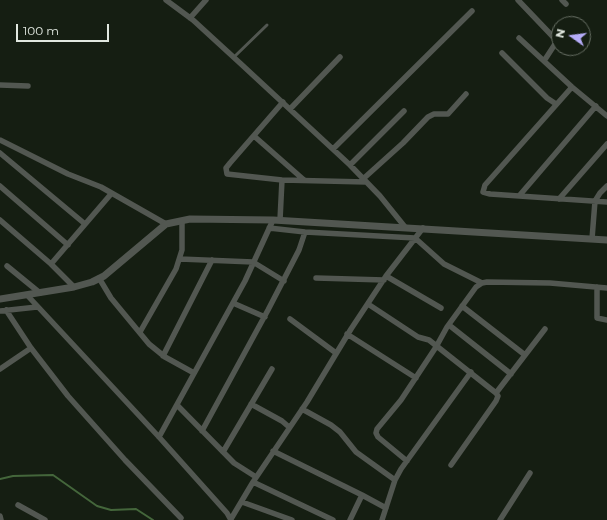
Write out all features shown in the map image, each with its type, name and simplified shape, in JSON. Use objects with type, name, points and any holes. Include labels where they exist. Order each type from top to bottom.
[{"type":"street","points":[[166,0],[190,18],[234,57],[350,165],[405,227]]},
{"type":"street","points":[[190,18],[206,0]]},
{"type":"street","points":[[518,0],[557,41],[544,61]]},
{"type":"street","points":[[333,149],[472,11]]},
{"type":"street","points":[[519,38],[572,87],[607,116]]},
{"type":"street","points":[[502,53],[547,98],[556,104]]},
{"type":"street","points":[[290,109],[340,57]]},
{"type":"street","points":[[0,85],[28,86]]},
{"type":"street","points":[[572,87],[482,190],[485,193],[490,194],[607,202]]},
{"type":"street","points":[[283,102],[230,163],[225,171],[231,176],[282,180],[364,180],[428,117],[434,114],[448,114],[466,94]]},
{"type":"street","points":[[519,196],[596,106]]},
{"type":"street","points":[[350,165],[404,111]]},
{"type":"street","points":[[254,136],[304,180]]},
{"type":"street","points":[[0,140],[68,174],[101,187],[166,224]]},
{"type":"street","points":[[559,199],[607,144]]},
{"type":"street","points":[[0,154],[85,224]]},
{"type":"street","points":[[159,437],[233,302],[270,228],[277,220],[282,180]]},
{"type":"street","points":[[0,186],[68,245]]},
{"type":"street","points":[[592,239],[595,201],[607,186]]},
{"type":"street","points":[[51,264],[111,194]]},
{"type":"street","points":[[0,299],[74,287],[99,278],[166,224],[190,219],[277,220],[607,240]]},
{"type":"street","points":[[0,220],[51,264],[74,287]]},
{"type":"street","points":[[140,332],[176,269],[180,259],[182,250],[182,221]]},
{"type":"street","points":[[270,228],[305,232],[415,238],[444,264],[482,282],[550,283],[607,288]]},
{"type":"street","points":[[27,295],[159,437],[231,520],[254,480],[302,409],[348,334],[385,278],[423,228]]},
{"type":"street","points":[[202,431],[284,281],[299,250],[305,232]]},
{"type":"street","points":[[180,259],[253,262],[284,281]]},
{"type":"street","points":[[163,356],[212,260]]},
{"type":"street","points":[[7,266],[40,293]]},
{"type":"street","points":[[99,278],[111,298],[149,344],[163,356],[194,373]]},
{"type":"street","points":[[316,278],[385,278],[440,308]]},
{"type":"street","points":[[407,461],[376,433],[377,429],[416,378],[437,346],[448,325],[482,282]]},
{"type":"street","points":[[597,287],[597,318],[607,320]]},
{"type":"street","points":[[233,302],[265,317]]},
{"type":"street","points":[[368,304],[418,337],[429,340],[471,372],[498,396],[496,402],[451,465]]},
{"type":"street","points":[[462,306],[525,355]]},
{"type":"street","points":[[3,310],[38,307]]},
{"type":"street","points":[[3,310],[68,396],[125,460],[181,518]]},
{"type":"street","points":[[290,319],[336,353]]},
{"type":"street","points":[[448,325],[511,374]]},
{"type":"street","points":[[496,393],[545,329]]},
{"type":"street","points":[[348,334],[416,378]]},
{"type":"street","points":[[0,369],[31,348]]},
{"type":"street","points":[[223,452],[272,369]]},
{"type":"street","points":[[382,520],[395,480],[471,372]]},
{"type":"street","points":[[251,404],[282,421],[289,427]]},
{"type":"street","points":[[176,405],[223,452],[254,480],[333,520]]},
{"type":"street","points":[[302,409],[331,425],[340,432],[356,452],[395,480]]},
{"type":"street","points":[[273,451],[386,508]]},
{"type":"street","points":[[500,520],[530,473]]},
{"type":"street","points":[[350,520],[362,495]]},
{"type":"street","points":[[242,502],[292,520]]},
{"type":"street","points":[[18,505],[45,520]]},
{"type":"street","points":[[0,516],[1,520]]},
{"type":"lane","points":[[234,57],[267,25]]},
{"type":"waterway","points":[[0,479],[13,476],[53,475],[97,506],[111,510],[136,509],[153,520]]}]
